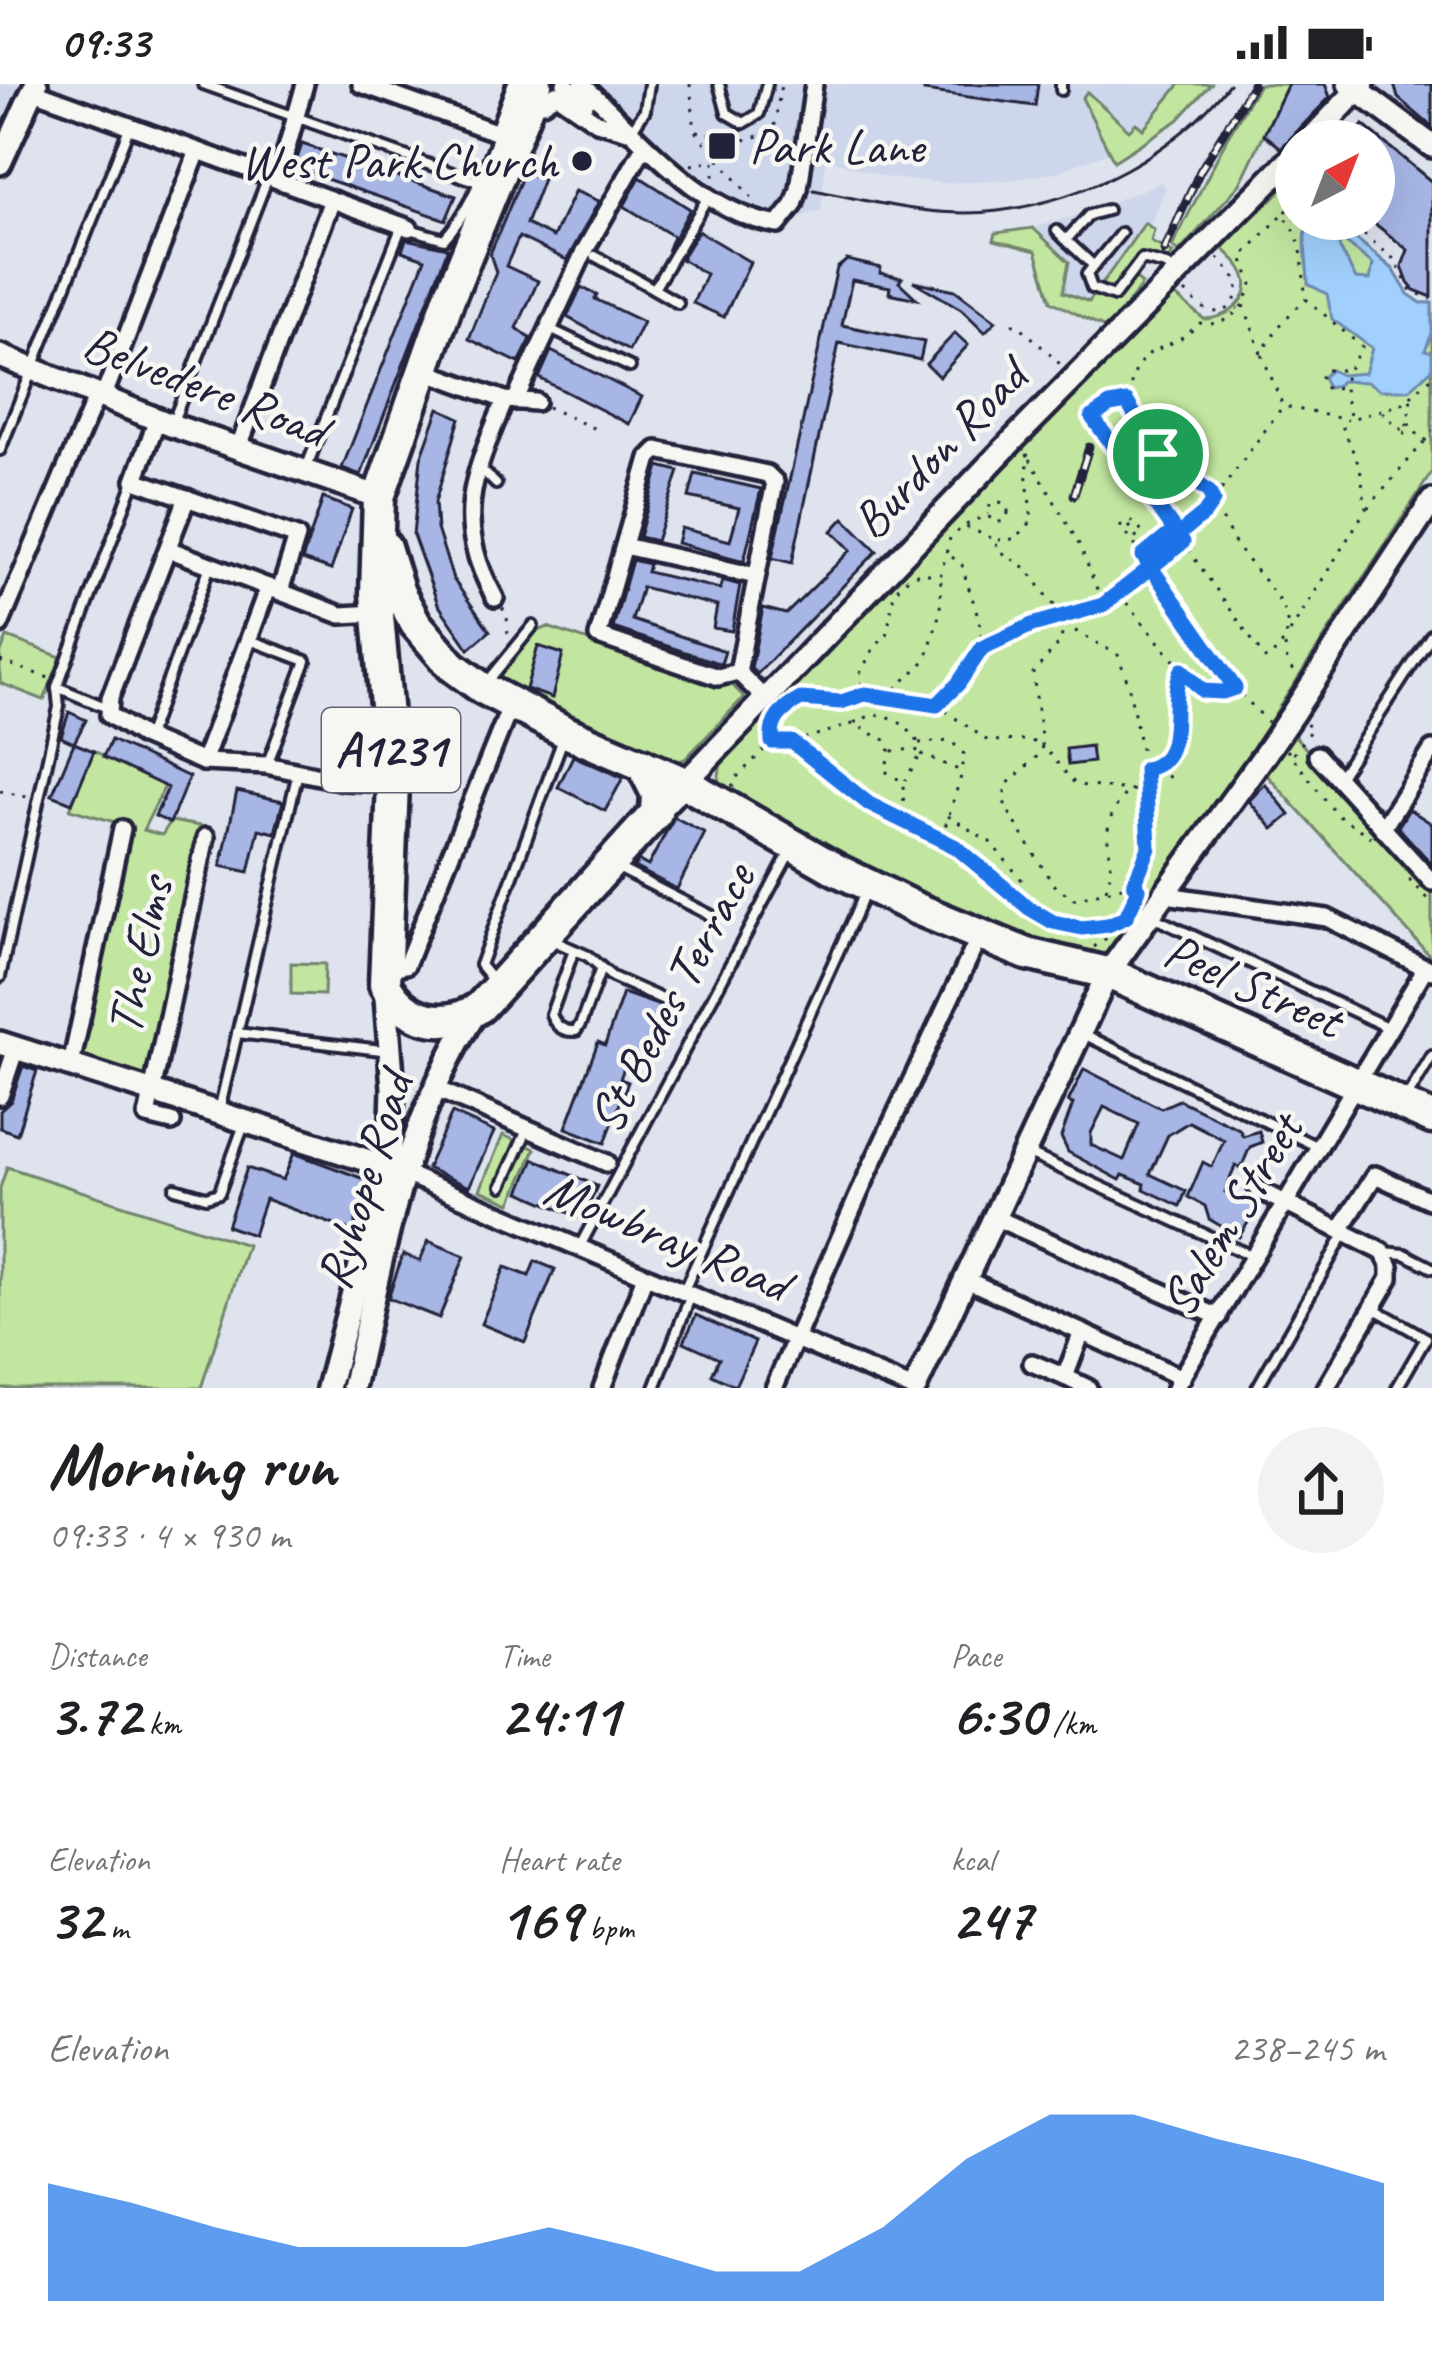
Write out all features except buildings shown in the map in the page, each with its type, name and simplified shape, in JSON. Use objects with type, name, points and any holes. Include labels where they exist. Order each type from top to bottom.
[{"type":"highway","name":"A1231","points":[[386,976],[393,783],[378,614],[378,508],[449,298],[549,89]]},
{"type":"highway","name":"A1231","points":[[378,508],[388,559],[407,609],[452,666],[566,732],[642,764],[666,797],[725,793],[793,846],[868,885],[1045,959],[1100,961]]},
{"type":"highway","name":"A1231","points":[[384,675],[400,652],[427,639]]},
{"type":"highway","points":[[666,797],[682,801],[725,793]]},
{"type":"highway","name":"Burdon Road","points":[[489,997],[666,797]]},
{"type":"highway","name":"Peel Street","points":[[1100,961],[1357,1085]]},
{"type":"highway","points":[[386,976],[403,1007],[428,1019],[461,1018],[489,997]]},
{"type":"highway","name":"A1231","points":[[1357,1085],[1432,1118]]},
{"type":"street","points":[[273,178],[304,84]]},
{"type":"street","points":[[362,84],[498,133],[516,84]]},
{"type":"street","points":[[582,84],[671,168],[755,221],[778,225],[794,205],[799,189],[814,84]]},
{"type":"street","points":[[1327,120],[1357,86],[1432,146]]},
{"type":"street","points":[[0,164],[35,88],[405,227]]},
{"type":"street","points":[[549,89],[551,95],[561,95],[597,122],[621,124]]},
{"type":"street","points":[[549,89],[621,124]]},
{"type":"street","points":[[495,598],[475,554],[469,524],[477,465],[585,250],[645,145]]},
{"type":"street","points":[[0,625],[100,397],[198,151]]},
{"type":"street","name":"Burdon Road","points":[[666,797],[710,759],[1015,438],[1275,175]]},
{"type":"street","points":[[238,448],[332,200]]},
{"type":"street","name":"Belvedere Road","points":[[0,356],[304,472],[378,508]]},
{"type":"street","points":[[428,364],[510,401],[536,402]]},
{"type":"street","points":[[164,422],[135,480],[297,537],[248,640],[202,762]]},
{"type":"street","points":[[657,450],[773,478],[776,493],[738,672],[718,677],[598,636],[649,458],[657,450]]},
{"type":"street","points":[[187,498],[110,698],[110,712],[147,738],[202,762],[266,765],[344,781],[393,783]]},
{"type":"street","points":[[913,1388],[1082,1033],[1100,961],[1158,906],[1301,720],[1309,686],[1432,501]]},
{"type":"street","points":[[624,546],[756,576]]},
{"type":"street","points":[[168,549],[341,615],[378,614]]},
{"type":"street","points":[[738,672],[766,700]]},
{"type":"street","points":[[386,976],[406,965],[512,702]]},
{"type":"street","points":[[1310,746],[1380,834],[1432,883]]},
{"type":"street","points":[[1380,834],[1432,750]]},
{"type":"street","points":[[642,764],[677,770],[710,759]]},
{"type":"street","points":[[71,1065],[122,830]]},
{"type":"street","name":"The Elms","points":[[153,1091],[206,837]]},
{"type":"street","points":[[1158,906],[1327,918],[1429,969]]},
{"type":"street","points":[[775,1388],[980,935]]},
{"type":"street","name":"Salem Street","points":[[1178,1383],[1429,969]]},
{"type":"street","name":"Ryhope Road","points":[[353,1388],[397,1171],[386,976]]},
{"type":"street","name":"Ryhope Road","points":[[328,1388],[397,1171],[434,1088],[489,997]]},
{"type":"street","points":[[0,1096],[8,1046],[397,1171]]},
{"type":"street","points":[[434,1088],[607,1162]]},
{"type":"street","points":[[153,1091],[147,1116],[172,1121]]},
{"type":"street","points":[[352,1155],[374,1147],[393,1129]]},
{"type":"street","name":"Mowbray Road","points":[[397,1171],[913,1388]]},
{"type":"street","points":[[1344,1230],[1375,1175],[1429,1200]]},
{"type":"street","points":[[1257,1189],[1383,1252],[1390,1266],[1390,1278],[1326,1388]]},
{"type":"street","points":[[996,1218],[1219,1316]]},
{"type":"street","points":[[602,1388],[645,1276]]},
{"type":"street","points":[[967,1280],[1178,1383]]},
{"type":"street","points":[[1065,1378],[1082,1333]]},
{"type":"street","points":[[1032,1363],[1088,1388]]},
{"type":"lane","points":[[203,84],[478,182]]},
{"type":"lane","points":[[621,124],[645,110],[649,84]]},
{"type":"lane","points":[[719,84],[727,113],[744,123],[759,114],[767,84]]},
{"type":"lane","points":[[0,450],[130,126]]},
{"type":"lane","points":[[304,472],[405,227],[444,239],[469,207],[498,133]]},
{"type":"lane","points":[[164,422],[273,178]]},
{"type":"lane","points":[[654,289],[711,196]]},
{"type":"lane","points":[[1066,240],[1089,215],[1107,210]]},
{"type":"lane","points":[[1057,231],[1094,266]]},
{"type":"lane","points":[[1121,233],[1086,280],[1108,296],[1118,292],[1142,259],[1166,265],[1175,276]]},
{"type":"lane","points":[[596,256],[678,303]]},
{"type":"lane","points":[[549,328],[630,367]]},
{"type":"lane","points":[[477,465],[496,484]]},
{"type":"lane","points":[[0,977],[58,707],[58,684],[135,480]]},
{"type":"lane","points":[[147,738],[211,565]]},
{"type":"lane","points":[[486,683],[532,626]]},
{"type":"lane","points":[[1338,780],[1432,634]]},
{"type":"lane","points":[[248,640],[306,661],[266,765]]},
{"type":"lane","points":[[58,684],[110,712]]},
{"type":"lane","points":[[489,997],[481,965],[566,732]]},
{"type":"lane","points":[[218,1112],[298,772]]},
{"type":"lane","name":"St Bedes Terrace","points":[[579,1248],[793,846]]},
{"type":"lane","points":[[610,864],[712,916]]},
{"type":"lane","points":[[656,1388],[687,1293],[868,885]]},
{"type":"lane","points":[[1158,906],[1391,1029]]},
{"type":"lane","points":[[542,935],[574,950],[612,977],[664,1000]]},
{"type":"lane","points":[[574,950],[550,1014],[566,1031],[576,1031],[581,1023],[601,968]]},
{"type":"lane","points":[[236,1033],[391,1060]]},
{"type":"lane","points":[[1082,1033],[1321,1149]]},
{"type":"lane","points":[[1402,1106],[1432,1055]]},
{"type":"lane","points":[[175,1188],[206,1197],[219,1193],[246,1121]]},
{"type":"lane","points":[[502,1186],[528,1128]]},
{"type":"lane","points":[[1026,1153],[1255,1257]]},
{"type":"lane","points":[[1257,1388],[1344,1230]]},
{"type":"lane","points":[[1383,1252],[1405,1254],[1432,1268]]},
{"type":"lane","points":[[1372,1308],[1426,1338],[1397,1388]]},
{"type":"path","points":[[690,84],[695,131],[756,199],[755,221]]},
{"type":"path","points":[[671,168],[714,161],[711,196]]},
{"type":"path","points":[[1230,270],[1275,222]]},
{"type":"path","points":[[1300,240],[1306,299],[1362,347],[1343,373],[1351,419]]},
{"type":"path","points":[[1371,240],[1394,259],[1411,291],[1432,298]]},
{"type":"path","points":[[1175,276],[1202,308],[1219,313],[1234,304],[1240,289],[1230,270],[1206,245]]},
{"type":"path","points":[[1242,257],[1252,284],[1242,308],[1216,325],[1200,323],[1175,342],[1143,356],[1135,366],[1127,402],[1158,454],[1209,492],[1241,553],[1276,593],[1289,633]]},
{"type":"path","points":[[1261,353],[1306,299]]},
{"type":"path","points":[[1234,304],[1242,308],[1283,406]]},
{"type":"path","points":[[1200,323],[1202,308]]},
{"type":"path","points":[[1012,323],[1062,366]]},
{"type":"path","points":[[1342,386],[1327,390],[1321,377],[1324,370],[1343,373]]},
{"type":"path","points":[[1283,406],[1340,421],[1351,419],[1382,412],[1411,397],[1432,377]]},
{"type":"path","points":[[1402,430],[1408,422],[1411,397]]},
{"type":"path","points":[[536,402],[600,431]]},
{"type":"path","points":[[1127,402],[1110,405],[1092,417],[1266,660],[1284,645],[1366,509],[1432,430]]},
{"type":"path","points":[[1145,555],[1204,514],[1283,406]]},
{"type":"path","points":[[1382,412],[1405,435],[1415,435]]},
{"type":"path","points":[[1340,421],[1360,468],[1366,509]]},
{"type":"path","points":[[1408,422],[1424,442]]},
{"type":"path","points":[[1015,438],[1080,546],[1103,605]]},
{"type":"path","points":[[964,526],[996,540],[1015,539],[1032,521],[1026,471],[1030,459]]},
{"type":"path","points":[[887,697],[926,660],[940,612],[941,574],[950,538],[988,514]]},
{"type":"path","points":[[1156,546],[1127,522],[1235,688],[1269,723]]},
{"type":"path","points":[[1120,525],[1145,555]]},
{"type":"path","points":[[996,540],[997,549],[1026,568],[1066,623],[1118,655],[1145,769],[1149,848],[1134,884]]},
{"type":"path","points":[[937,705],[982,648],[1061,616],[1103,605],[1183,542]]},
{"type":"path","points":[[949,555],[962,565],[966,587],[976,602],[982,648]]},
{"type":"path","points":[[865,694],[859,675],[874,646],[887,636],[894,592],[912,574],[941,574]]},
{"type":"path","points":[[1118,593],[1203,691],[1235,688]]},
{"type":"path","points":[[495,598],[507,614],[532,626]]},
{"type":"path","points":[[486,683],[510,634],[507,614]]},
{"type":"path","points":[[1026,677],[1058,644],[1066,623]]},
{"type":"path","points":[[1284,645],[1291,669],[1309,686]]},
{"type":"path","points":[[0,661],[58,684]]},
{"type":"path","points":[[1145,769],[1166,758],[1175,738],[1173,694],[1182,670]]},
{"type":"path","points":[[1033,673],[1042,745],[1040,753],[1005,786],[1005,806],[1063,894],[1074,898],[1134,884]]},
{"type":"path","points":[[725,793],[772,742],[777,716],[801,699],[841,702],[865,694],[937,705],[988,741],[1028,740],[1042,745],[1076,785],[1145,787]]},
{"type":"path","points":[[772,742],[792,742],[874,715],[895,718],[919,743]]},
{"type":"path","points":[[1276,752],[1292,755],[1310,746],[1301,720]]},
{"type":"path","points":[[853,724],[885,740],[890,752],[885,771],[903,782]]},
{"type":"path","points":[[915,749],[919,743],[940,740],[958,746],[964,754],[963,776],[941,838]]},
{"type":"path","points":[[792,742],[869,804],[941,838],[1040,916],[1066,926],[1094,928],[1126,917]]},
{"type":"path","points":[[890,752],[915,749],[961,771]]},
{"type":"path","points":[[904,822],[903,782],[921,754]]},
{"type":"path","points":[[1292,755],[1337,815],[1380,834]]},
{"type":"path","points":[[1156,766],[1171,779]]},
{"type":"path","points":[[0,790],[38,800]]},
{"type":"path","points":[[1105,891],[1111,867],[1105,828],[1114,807],[1132,790]]},
{"type":"path","points":[[948,816],[999,851],[1022,880],[1017,898]]},
{"type":"path","points":[[1405,874],[1432,903]]},
{"type":"path","points":[[1134,884],[1158,906]]},
{"type":"path","points":[[1100,961],[1106,940],[1126,917],[1139,889]]},
{"type":"shaded area","points":[[0,84],[24,84],[0,136]]},
{"type":"shaded area","points":[[567,84],[1211,84],[1178,120],[1114,161],[1109,152],[1060,171],[1012,180],[945,183],[888,178],[826,158],[821,210],[778,225],[755,221],[645,145],[597,122]]},
{"type":"shaded area","points":[[1338,84],[1432,84],[1432,156],[1395,127],[1395,120],[1386,120]]},
{"type":"shaded area","points":[[1161,182],[1166,188],[1143,241],[1161,270],[1146,262],[1111,311],[1063,292],[1069,262],[1033,228]]},
{"type":"green space","points":[[1180,84],[1211,84],[1178,120],[1114,161],[1082,98],[1087,92],[1129,130],[1136,123],[1143,129]]},
{"type":"green space","points":[[1259,84],[1288,84],[1240,184],[1179,252],[1172,247]]},
{"type":"green space","points":[[1275,196],[1275,240],[1358,240],[1393,269],[1408,294],[1421,303],[1432,303],[1432,472],[1186,851],[1116,947],[1101,957],[1009,941],[722,799],[721,762],[1173,294],[1204,319],[1223,315],[1239,304],[1246,278],[1221,247]]},
{"type":"green space","points":[[1145,223],[1154,230],[1151,242],[1173,253],[1161,270],[1146,262],[1135,278],[1142,284],[1109,330],[1051,301],[1036,251],[994,240],[996,233],[1033,228],[1069,262],[1063,292],[1089,302]]},
{"type":"green space","points":[[533,626],[536,632],[548,627],[715,684],[727,680],[744,697],[685,759],[667,765],[486,683]]},
{"type":"green space","points":[[7,637],[61,657],[44,700],[0,683],[0,655]]},
{"type":"green space","points":[[1294,735],[1432,893],[1432,958],[1267,775]]},
{"type":"green space","points":[[94,751],[165,786],[143,830],[162,835],[171,821],[205,827],[149,1080],[80,1058],[132,827],[70,809]]},
{"type":"green space","points":[[291,963],[325,964],[324,995],[291,994]]},
{"type":"green space","points":[[503,1135],[535,1149],[511,1203],[480,1190]]},
{"type":"green space","points":[[7,1167],[247,1245],[201,1388],[0,1388],[0,1188]]},
{"type":"water","points":[[1341,240],[1339,247],[1356,279],[1370,280],[1373,264],[1342,240],[1358,240],[1393,269],[1408,294],[1421,303],[1432,303],[1432,333],[1425,350],[1432,352],[1432,369],[1409,390],[1380,390],[1368,382],[1341,381],[1328,388],[1323,377],[1331,370],[1341,375],[1365,373],[1372,348],[1332,319],[1327,294],[1308,284],[1305,242]]},
{"type":"tram line","points":[[814,190],[952,213],[1031,205],[1096,184],[1155,152],[1229,84]]},
{"type":"railway","points":[[1164,251],[1200,171],[1253,84]]},
{"type":"railway","points":[[1074,495],[1089,447]]},
{"type":"place","name":"Park Lane","points":[[722,146]]},
{"type":"place","name":"West Park Church","points":[[582,161]]},
{"type":"route","points":[[1158,454],[1127,402],[1110,405],[1092,417],[1178,535],[1169,535],[1143,556],[1235,688],[1203,691],[1182,670],[1176,681],[1172,748],[1156,766],[1145,769],[1149,848],[1126,917],[1082,928],[1040,916],[956,847],[869,804],[792,742],[772,742],[777,716],[801,699],[841,702],[865,694],[937,705],[982,648],[1032,625],[1103,605],[1129,587],[1167,556],[1183,542],[1178,535],[1213,501],[1209,492],[1158,454]]}]
